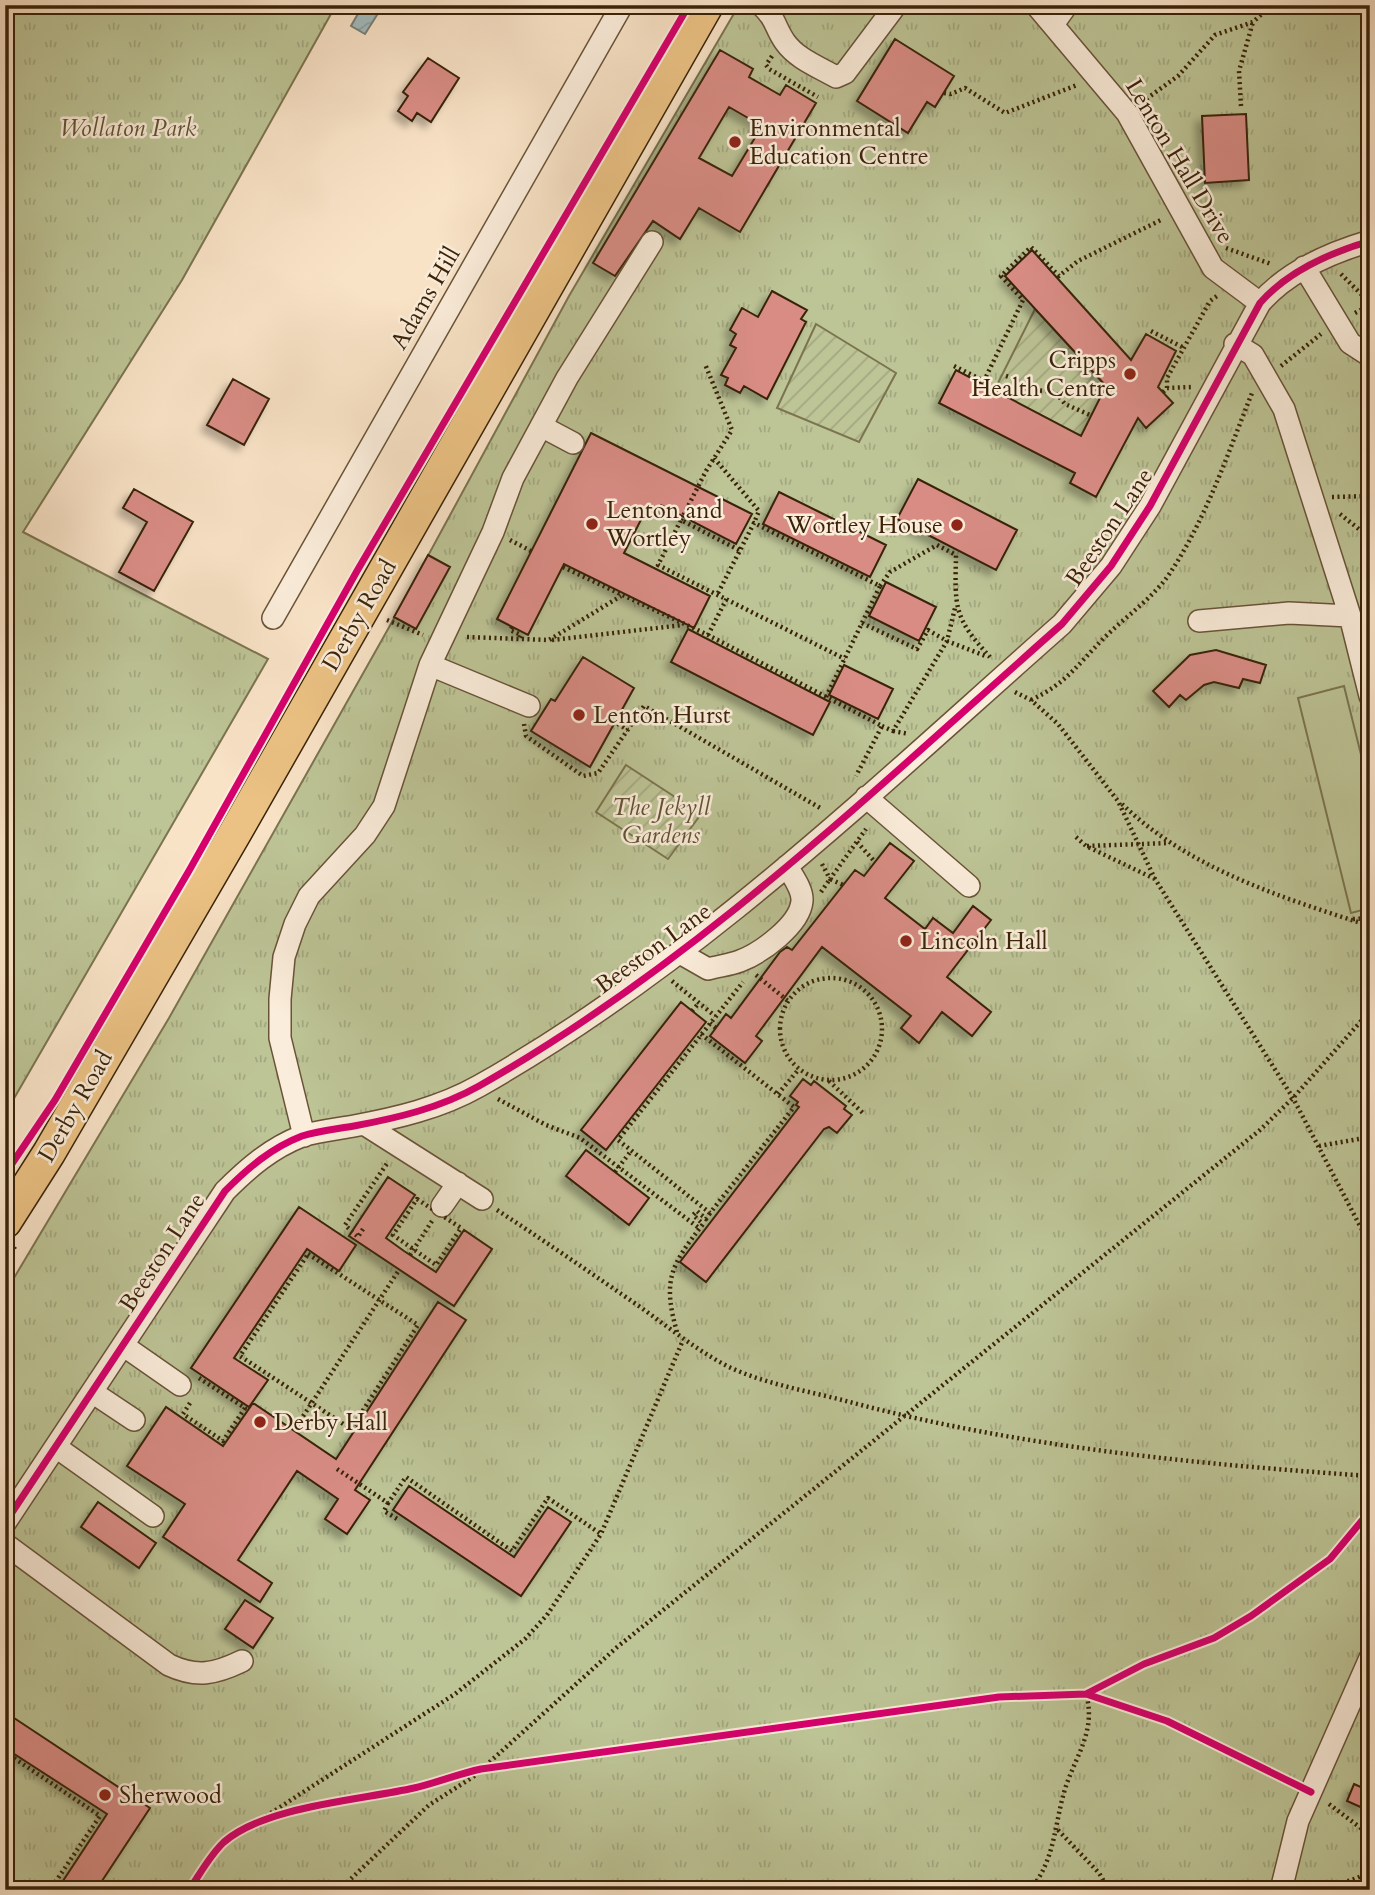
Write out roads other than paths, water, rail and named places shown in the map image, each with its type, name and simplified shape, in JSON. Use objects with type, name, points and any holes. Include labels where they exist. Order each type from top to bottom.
[{"type":"highway","name":"Derby Road","points":[[5,1222],[49,1153],[228,845],[707,5]]},
{"type":"street","name":"Adams Hill","points":[[273,618],[622,5]]},
{"type":"street","points":[[761,5],[774,16],[786,43],[803,58],[836,77],[845,73],[896,5]]},
{"type":"street","name":"Lenton Hall Drive","points":[[1036,5],[1054,23],[1127,113],[1213,268],[1260,303]]},
{"type":"street","points":[[1054,23],[1067,5]]},
{"type":"street","name":"Beeston Lane","points":[[5,1523],[225,1191],[248,1168],[274,1149],[304,1136],[435,1107],[478,1087],[604,1008],[659,969],[787,866],[859,790],[1010,680],[1111,566],[1172,468],[1235,344],[1260,303],[1285,279],[1304,267],[1370,241]]},
{"type":"street","points":[[304,1136],[281,1038],[279,999],[284,957],[295,924],[309,896],[365,835],[384,806],[430,664],[493,532],[513,478],[624,284],[652,242]]},
{"type":"street","points":[[1304,267],[1349,342],[1370,356]]},
{"type":"street","points":[[1235,344],[1253,355],[1284,409],[1350,616],[1370,696]]},
{"type":"street","points":[[541,426],[573,443]]},
{"type":"street","points":[[1199,621],[1289,612],[1350,616]]},
{"type":"street","points":[[430,664],[529,706]]},
{"type":"street","points":[[859,790],[969,886]]},
{"type":"street","points":[[680,953],[708,969],[739,962],[767,943],[798,913],[801,893],[787,866]]},
{"type":"street","points":[[364,1124],[482,1199]]},
{"type":"street","points":[[440,1209],[458,1184]]},
{"type":"street","points":[[124,1346],[182,1386]]},
{"type":"street","points":[[92,1392],[134,1420]]},
{"type":"street","points":[[56,1447],[153,1516]]},
{"type":"street","points":[[5,1544],[169,1665],[188,1674],[206,1675],[242,1661]]},
{"type":"street","points":[[1282,1883],[1298,1821],[1370,1658]]},
{"type":"water","points":[[363,5],[382,7],[365,34],[351,26]]},
{"type":"place","name":"Environmental Education Centre","points":[[735,142]]},
{"type":"place","name":"Cripps Health Centre","points":[[1130,374]]},
{"type":"place","name":"Lenton and Wortley","points":[[592,524]]},
{"type":"place","name":"Wortley House","points":[[957,525]]},
{"type":"place","name":"Lenton Hurst","points":[[579,715]]},
{"type":"place","name":"Lincoln Hall","points":[[906,941]]},
{"type":"place","name":"Derby Hall","points":[[260,1422]]},
{"type":"place","name":"Sherwood","points":[[105,1795]]},
{"type":"park label","name":"Wollaton Park","points":[[128,128]]},
{"type":"park label","name":"The Jekyll Gardens","points":[[661,821]]}]
